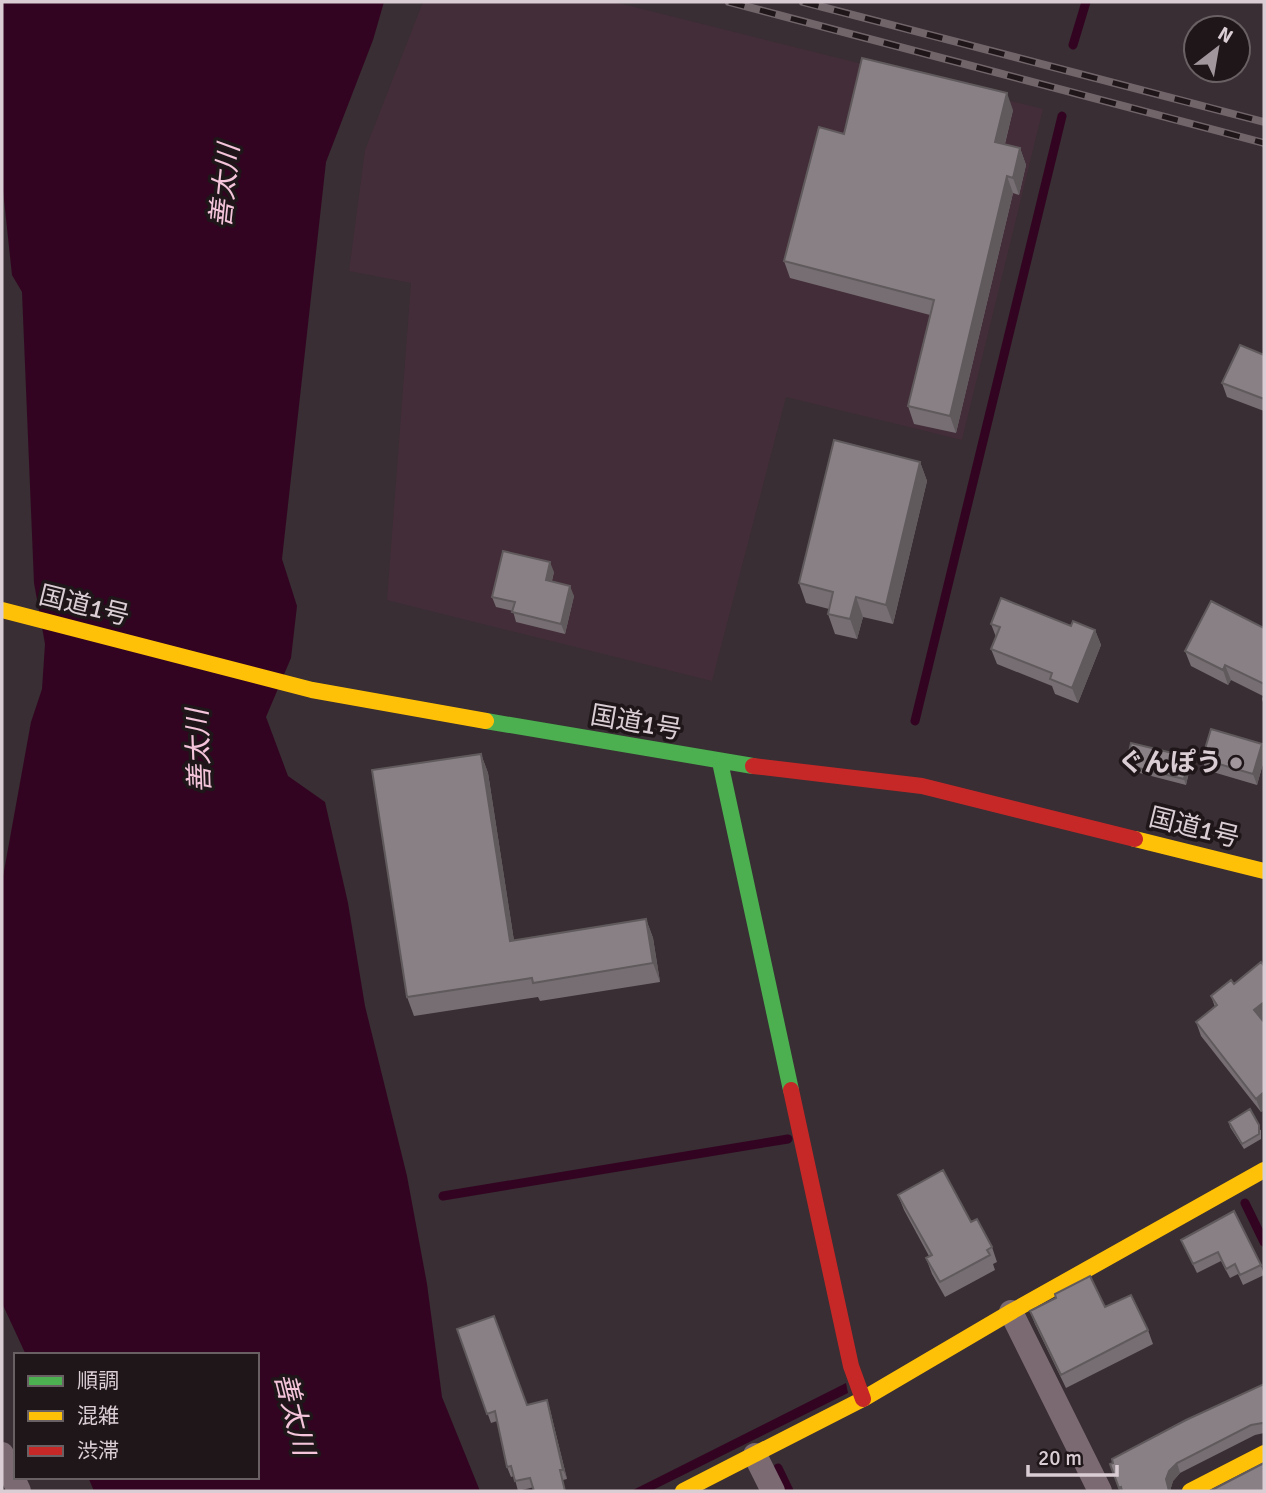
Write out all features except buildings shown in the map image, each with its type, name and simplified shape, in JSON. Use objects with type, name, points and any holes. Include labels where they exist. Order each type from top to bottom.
[{"type":"main road","name":"国道1号","points":[[2,610],[312,690],[720,762],[922,786],[1264,871]]},
{"type":"main road","points":[[720,762],[851,1366],[863,1399]]},
{"type":"main road","points":[[683,1491],[863,1399],[1011,1312],[1264,1170]]},
{"type":"main road","points":[[1191,1491],[1264,1453]]},
{"type":"street","points":[[1011,1312],[1100,1491]]},
{"type":"street","points":[[2,1454],[19,1491]]},
{"type":"street","points":[[755,1455],[773,1491]]},
{"type":"shaded area","points":[[423,2],[614,2],[1043,109],[962,440],[786,397],[712,681],[387,600],[411,283],[349,271],[365,150]]},
{"type":"water","name":"善太川","points":[[2,2],[384,2],[373,40],[326,162],[282,559],[297,606],[291,658],[266,717],[288,776],[325,802],[348,903],[365,1006],[407,1176],[427,1284],[442,1397],[480,1491],[94,1491],[89,1479],[259,1479],[259,1353],[25,1353],[2,1303],[2,882],[31,722],[42,689],[45,644],[34,583],[22,292],[12,275],[2,181]]},
{"type":"water","points":[[846,1383],[848,1393],[651,1491],[631,1491]]},
{"type":"waterway","points":[[1073,45],[1086,2]]},
{"type":"waterway","points":[[915,721],[1062,116]]},
{"type":"waterway","points":[[443,1196],[788,1139]]},
{"type":"waterway","points":[[1245,1203],[1264,1242]]},
{"type":"waterway","points":[[778,1468],[789,1491]]},
{"type":"railway","points":[[729,2],[1264,143]]},
{"type":"railway","points":[[803,2],[1264,122]]},
{"type":"traffic: fast","points":[[486,721],[753,766]]},
{"type":"traffic: fast","points":[[720,762],[791,1090]]},
{"type":"traffic: slow","points":[[2,610],[312,690],[486,721]]},
{"type":"traffic: slow","points":[[1135,839],[1264,871]]},
{"type":"traffic: slow","points":[[683,1491],[863,1399],[1011,1312],[1264,1170]]},
{"type":"traffic: slow","points":[[1190,1491],[1264,1453]]},
{"type":"traffic: jam","points":[[753,766],[922,786],[1135,839]]},
{"type":"traffic: jam","points":[[791,1090],[851,1366],[863,1399]]},
{"type":"place","name":"ぐんぽう","points":[[1236,763]]}]
